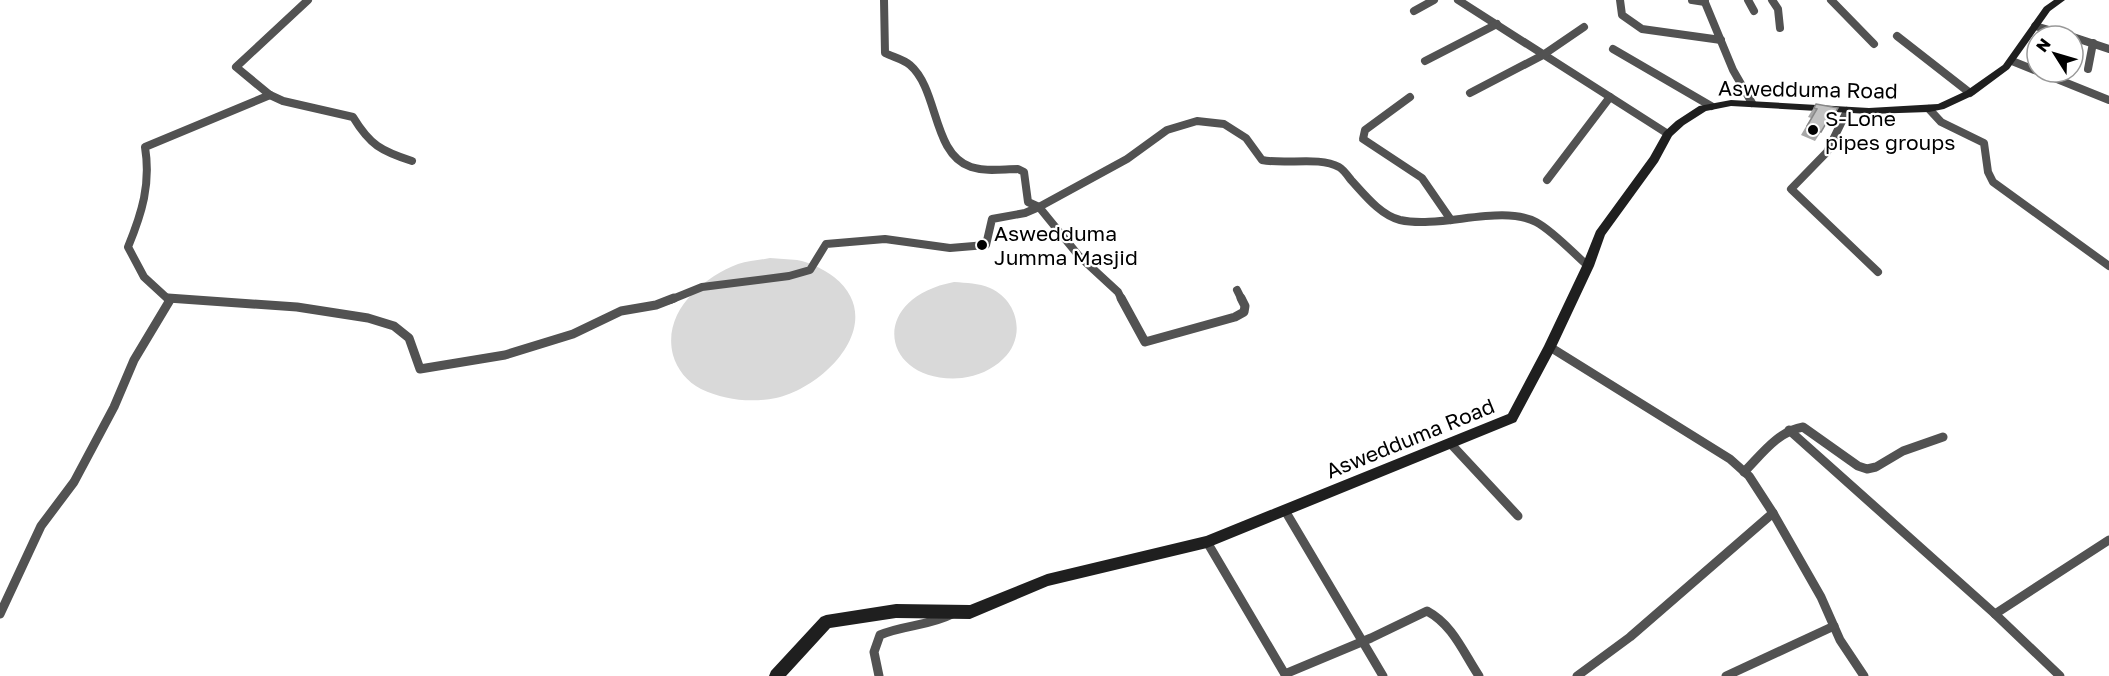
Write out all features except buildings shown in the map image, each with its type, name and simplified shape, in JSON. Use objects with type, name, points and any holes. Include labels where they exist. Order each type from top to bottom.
[{"type":"street","points":[[308,0],[236,67],[270,95],[283,101],[353,117],[368,142],[385,153],[412,161]]},
{"type":"street","points":[[884,0],[885,53],[912,66],[924,80],[932,112],[952,153],[968,167],[1018,169],[1024,172],[1028,202],[1039,207],[1079,256],[1118,292],[1145,342],[1235,317],[1244,312],[1245,306],[1237,290]]},
{"type":"street","points":[[1414,11],[1434,0]]},
{"type":"street","points":[[1458,0],[1668,134]]},
{"type":"street","points":[[1620,0],[1622,15],[1642,29],[1721,40]]},
{"type":"street","points":[[1692,0],[1704,1],[1733,70],[1752,103]]},
{"type":"street","points":[[1748,0],[1754,11]]},
{"type":"street","points":[[1772,0],[1778,9],[1780,28]]},
{"type":"street","points":[[1831,0],[1874,44]]},
{"type":"street","name":"Aswedduma Road","points":[[2036,24],[2047,9],[2060,0]]},
{"type":"street","points":[[1425,61],[1497,24]]},
{"type":"street","points":[[1470,93],[1543,55],[1584,27]]},
{"type":"street","points":[[1898,36],[1934,67],[1970,93]]},
{"type":"street","points":[[2085,40],[2109,49]]},
{"type":"street","name":"Aswedduma Road","points":[[776,676],[826,622],[896,610],[970,612],[1047,580],[1207,542],[1512,418],[1550,346],[1588,266],[1600,234],[1654,159],[1668,134],[1695,112],[1711,106],[1752,103],[1847,111],[1929,110],[1970,93],[1990,80],[2012,61],[2025,41]]},
{"type":"street","points":[[2088,69],[2093,43]]},
{"type":"street","points":[[1613,49],[1711,106]]},
{"type":"street","points":[[2012,61],[2025,66]]},
{"type":"street","points":[[2068,84],[2109,100]]},
{"type":"street","points":[[270,95],[145,147],[150,168],[148,192],[128,247],[138,271],[170,300],[304,308],[387,322],[409,337],[420,369],[505,355],[573,334],[621,310],[656,305],[702,287],[789,276],[810,270],[826,244],[885,239],[950,248],[986,245],[992,219],[1025,213],[1039,207],[1127,159],[1167,130],[1197,121],[1224,124],[1246,138],[1262,160],[1324,162],[1340,167],[1371,202],[1397,219],[1419,223],[1499,216],[1524,217],[1537,222],[1588,266]]},
{"type":"street","points":[[1410,97],[1365,130],[1363,139],[1422,178],[1451,220]]},
{"type":"street","points":[[1547,180],[1610,98]]},
{"type":"street","points":[[1929,110],[1939,124],[1971,134],[1984,143],[1987,155],[1986,171],[1993,182],[2109,266]]},
{"type":"street","points":[[1847,111],[1827,152],[1791,189],[1878,272]]},
{"type":"street","points":[[0,614],[41,526],[74,482],[114,407],[134,360],[170,300]]},
{"type":"street","points":[[1550,346],[1730,459],[1744,472],[1773,513],[1821,597],[1840,640],[1864,676]]},
{"type":"street","points":[[1744,472],[1789,430],[1803,428],[1858,466],[1867,469],[1876,467],[1903,451],[1943,437]]},
{"type":"street","points":[[1789,430],[1995,614],[2060,676]]},
{"type":"street","points":[[1450,443],[1518,516]]},
{"type":"street","points":[[1577,676],[1638,630],[1773,513]]},
{"type":"street","points":[[1287,514],[1383,676]]},
{"type":"street","points":[[1995,614],[2109,540]]},
{"type":"street","points":[[1207,542],[1286,675],[1427,611],[1437,615],[1451,632],[1479,676]]},
{"type":"street","points":[[879,676],[874,651],[880,635],[891,629],[942,621],[955,612]]},
{"type":"street","points":[[1726,676],[1834,626]]},
{"type":"shaded area","points":[[770,258],[797,260],[816,266],[834,277],[849,294],[855,313],[853,332],[844,350],[814,381],[776,398],[738,400],[701,389],[683,375],[673,355],[671,339],[673,325],[679,311],[699,288],[724,270],[738,264]]},
{"type":"shaded area","points":[[954,282],[981,285],[1000,294],[1008,302],[1016,320],[1015,341],[1003,359],[984,372],[962,378],[935,377],[914,368],[901,355],[895,339],[896,322],[906,305],[926,291]]},
{"type":"place","name":"S-Lone pipes groups","points":[[1813,130]]},
{"type":"place","name":"Aswedduma Jumma Masjid","points":[[982,245]]}]
